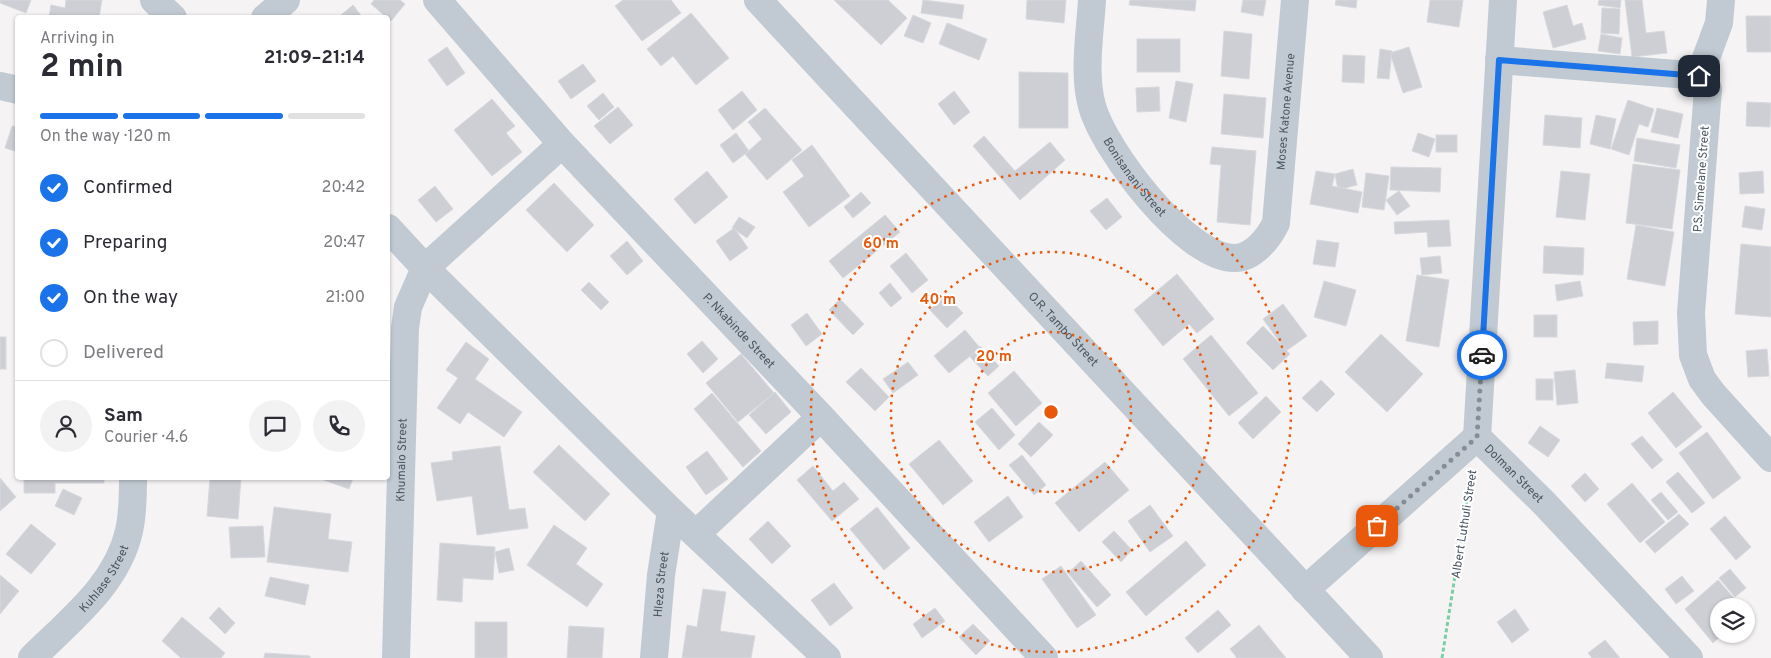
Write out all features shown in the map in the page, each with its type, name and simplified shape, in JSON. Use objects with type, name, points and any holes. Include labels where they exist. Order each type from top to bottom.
[{"type":"street","points":[[268,15],[286,0]]},
{"type":"street","name":"P. Nkabinde Street","points":[[437,0],[562,144],[821,417],[1044,658]]},
{"type":"street","name":"O.R. Tambo Street","points":[[758,0],[1369,658]]},
{"type":"street","name":"Bonisanani Street","points":[[1092,0],[1088,80],[1091,105],[1100,130],[1132,179],[1183,232],[1200,247],[1219,256],[1236,258],[1250,252],[1262,244],[1276,223]]},
{"type":"street","name":"Moses Katone Avenue","points":[[1276,223],[1295,0]]},
{"type":"street","points":[[1477,437],[1503,0]]},
{"type":"street","points":[[1499,60],[1699,76],[1719,23],[1721,0]]},
{"type":"street","name":"P.S. Simelane Street","points":[[1699,76],[1708,89],[1690,313],[1693,355],[1702,379],[1713,394],[1771,458]]},
{"type":"street","points":[[0,86],[15,89]]},
{"type":"street","points":[[425,268],[562,144]]},
{"type":"street","points":[[390,230],[425,268],[671,511],[827,658]]},
{"type":"street","name":"Khumalo Street","points":[[396,658],[405,328],[408,307],[425,268]]},
{"type":"street","points":[[696,534],[821,417]]},
{"type":"street","name":"Dolman Street","points":[[1305,590],[1477,437],[1544,503],[1689,658]]},
{"type":"street","name":"Kuhlase Street","points":[[32,658],[86,605],[111,576],[129,532],[133,480]]},
{"type":"street","name":"Hleza Street","points":[[654,658],[661,575],[671,511]]},
{"type":"path","name":"Albert Luthuli Street","points":[[1442,658],[1477,437]]},
{"type":"building","points":[[0,0],[31,0],[26,13],[0,3]]},
{"type":"building","points":[[66,0],[102,0],[100,15],[49,15],[51,5],[65,8]]},
{"type":"building","points":[[374,0],[400,0],[405,4],[391,21],[390,15],[384,15],[371,4]]},
{"type":"building","points":[[623,0],[671,0],[681,13],[642,41],[615,6]]},
{"type":"building","points":[[834,0],[888,0],[907,18],[881,45]]},
{"type":"building","points":[[923,0],[964,5],[962,19],[921,13]]},
{"type":"building","points":[[1027,0],[1066,0],[1064,23],[1026,19]]},
{"type":"building","points":[[1130,0],[1196,0],[1195,11],[1129,5]]},
{"type":"building","points":[[1243,0],[1266,0],[1263,16],[1241,12]]},
{"type":"building","points":[[1336,0],[1357,0],[1356,8],[1335,5]]},
{"type":"building","points":[[1430,0],[1463,0],[1459,27],[1427,22]]},
{"type":"building","points":[[1599,0],[1621,0],[1620,8],[1598,5]]},
{"type":"building","points":[[1625,0],[1642,0],[1646,33],[1664,31],[1667,53],[1632,57]]},
{"type":"building","points":[[353,5],[361,15],[341,15]]},
{"type":"building","points":[[1567,5],[1573,26],[1582,23],[1586,39],[1553,48],[1543,12]]},
{"type":"building","points":[[1602,8],[1620,9],[1619,34],[1601,33]]},
{"type":"building","points":[[691,13],[729,58],[696,85],[673,56],[661,66],[647,49]]},
{"type":"building","points":[[913,15],[931,23],[923,43],[904,36]]},
{"type":"building","points":[[1746,16],[1771,16],[1771,52],[1747,52]]},
{"type":"building","points":[[947,23],[987,39],[979,60],[939,44]]},
{"type":"building","points":[[1224,31],[1252,34],[1249,79],[1221,76]]},
{"type":"building","points":[[1601,34],[1622,38],[1620,54],[1598,51]]},
{"type":"building","points":[[1137,39],[1180,39],[1180,72],[1137,72]]},
{"type":"building","points":[[447,47],[465,73],[447,86],[428,60]]},
{"type":"building","points":[[1409,47],[1422,87],[1403,93],[1390,53]]},
{"type":"building","points":[[1380,49],[1392,51],[1389,79],[1377,78]]},
{"type":"building","points":[[1343,55],[1365,56],[1364,83],[1342,82]]},
{"type":"building","points":[[583,64],[596,81],[571,99],[558,81]]},
{"type":"building","points":[[1019,72],[1068,73],[1068,128],[1019,128]]},
{"type":"building","points":[[1176,81],[1193,84],[1186,122],[1169,118]]},
{"type":"building","points":[[1159,87],[1160,111],[1137,112],[1136,88]]},
{"type":"building","points":[[742,91],[757,110],[733,130],[718,110]]},
{"type":"building","points":[[954,91],[970,112],[954,125],[938,104]]},
{"type":"building","points":[[603,93],[614,107],[599,120],[587,106]]},
{"type":"building","points":[[1224,94],[1266,98],[1263,138],[1221,134]]},
{"type":"building","points":[[492,99],[515,126],[506,133],[522,152],[492,176],[454,130]]},
{"type":"building","points":[[1628,100],[1654,109],[1648,127],[1639,124],[1629,155],[1611,149]]},
{"type":"building","points":[[1747,102],[1771,103],[1770,127],[1746,126]]},
{"type":"building","points":[[618,107],[633,125],[610,144],[594,126]]},
{"type":"building","points":[[765,108],[802,150],[767,180],[745,154],[762,139],[748,122]]},
{"type":"building","points":[[1657,108],[1683,114],[1678,138],[1651,132]]},
{"type":"building","points":[[1545,115],[1582,118],[1580,148],[1543,145]]},
{"type":"building","points":[[1596,115],[1616,119],[1610,149],[1590,144]]},
{"type":"building","points":[[12,126],[15,126],[15,151],[5,148]]},
{"type":"building","points":[[736,133],[749,151],[733,163],[720,145]]},
{"type":"building","points":[[1418,133],[1435,139],[1429,157],[1412,151]]},
{"type":"building","points":[[1436,135],[1457,135],[1457,152],[1436,152]]},
{"type":"building","points":[[984,136],[1015,171],[1050,142],[1065,160],[1020,200],[973,146]]},
{"type":"building","points":[[1637,138],[1680,145],[1676,168],[1634,161]]},
{"type":"building","points":[[812,145],[850,196],[809,227],[783,192],[804,176],[792,160]]},
{"type":"building","points":[[1212,147],[1256,151],[1250,225],[1217,222],[1221,165],[1210,164]]},
{"type":"building","points":[[1633,164],[1680,170],[1672,229],[1626,223]]},
{"type":"building","points":[[1391,167],[1441,168],[1440,192],[1390,190]]},
{"type":"building","points":[[1353,169],[1357,185],[1338,190],[1335,174]]},
{"type":"building","points":[[707,171],[728,197],[695,224],[674,199]]},
{"type":"building","points":[[1316,171],[1335,174],[1332,186],[1362,192],[1358,213],[1310,204]]},
{"type":"building","points":[[1561,171],[1590,174],[1585,220],[1556,217]]},
{"type":"building","points":[[1763,171],[1764,193],[1740,194],[1739,173]]},
{"type":"building","points":[[1366,173],[1389,176],[1384,210],[1362,207]]},
{"type":"building","points":[[554,183],[594,225],[567,252],[526,210]]},
{"type":"building","points":[[435,186],[453,209],[436,222],[418,200]]},
{"type":"building","points":[[1399,191],[1410,206],[1397,215],[1386,200]]},
{"type":"building","points":[[861,192],[871,203],[853,218],[844,207]]},
{"type":"building","points":[[1107,198],[1122,217],[1106,230],[1090,211]]},
{"type":"building","points":[[1745,206],[1765,209],[1762,230],[1742,227]]},
{"type":"building","points":[[885,215],[900,232],[843,278],[829,261]]},
{"type":"building","points":[[739,217],[755,227],[747,238],[732,228]]},
{"type":"building","points":[[1449,220],[1451,246],[1428,247],[1427,232],[1395,234],[1394,222]]},
{"type":"building","points":[[1636,225],[1674,232],[1665,286],[1627,279]]},
{"type":"building","points":[[734,228],[748,248],[730,261],[716,241]]},
{"type":"building","points":[[1317,240],[1339,243],[1335,267],[1313,264]]},
{"type":"building","points":[[627,241],[643,261],[627,275],[610,256]]},
{"type":"building","points":[[1741,244],[1771,247],[1771,317],[1735,314]]},
{"type":"building","points":[[1544,246],[1584,248],[1583,275],[1543,273]]},
{"type":"building","points":[[906,253],[928,280],[912,293],[890,266]]},
{"type":"building","points":[[1440,256],[1442,273],[1422,275],[1420,258]]},
{"type":"building","points":[[1177,274],[1214,319],[1197,333],[1189,324],[1163,346],[1134,310]]},
{"type":"building","points":[[1417,275],[1449,280],[1439,347],[1406,341]]},
{"type":"building","points":[[1324,281],[1356,290],[1346,326],[1314,317]]},
{"type":"building","points":[[1580,281],[1583,296],[1557,301],[1555,285]]},
{"type":"building","points":[[589,282],[609,302],[601,310],[581,290]]},
{"type":"building","points":[[890,283],[902,298],[891,307],[879,293]]},
{"type":"building","points":[[946,295],[963,313],[947,328],[930,310]]},
{"type":"building","points":[[840,299],[864,324],[853,335],[829,310]]},
{"type":"building","points":[[1283,304],[1307,336],[1286,351],[1263,319]]},
{"type":"building","points":[[807,313],[822,334],[806,346],[791,325]]},
{"type":"building","points":[[1534,315],[1557,315],[1557,337],[1534,337]]},
{"type":"building","points":[[1658,321],[1658,344],[1634,345],[1633,322]]},
{"type":"building","points":[[1263,326],[1290,354],[1273,370],[1246,343]]},
{"type":"building","points":[[965,330],[980,348],[949,373],[934,356]]},
{"type":"building","points":[[1381,334],[1423,374],[1387,412],[1345,372]]},
{"type":"building","points":[[1211,335],[1258,393],[1229,416],[1183,359]]},
{"type":"building","points":[[0,337],[6,337],[6,369],[0,369]]},
{"type":"building","points":[[702,341],[718,359],[703,373],[687,354]]},
{"type":"building","points":[[466,342],[489,359],[475,379],[522,412],[504,437],[468,412],[460,424],[437,408],[458,378],[446,370]]},
{"type":"building","points":[[980,346],[999,366],[988,376],[970,357]]},
{"type":"building","points":[[1767,349],[1769,376],[1748,377],[1746,351]]},
{"type":"building","points":[[741,354],[774,393],[738,422],[706,383]]},
{"type":"building","points":[[908,362],[918,375],[893,393],[883,379]]},
{"type":"building","points":[[1607,363],[1644,366],[1642,382],[1605,378]]},
{"type":"building","points":[[861,368],[889,397],[875,411],[846,382]]},
{"type":"building","points":[[1575,370],[1578,403],[1557,405],[1554,372]]},
{"type":"building","points":[[1014,371],[1042,403],[1016,426],[988,393]]},
{"type":"building","points":[[1536,379],[1553,379],[1553,400],[1536,400]]},
{"type":"building","points":[[1321,380],[1335,394],[1317,412],[1302,398]]},
{"type":"building","points":[[775,392],[791,412],[766,434],[749,415]]},
{"type":"building","points":[[1673,392],[1702,427],[1676,448],[1648,413]]},
{"type":"building","points":[[712,393],[761,451],[743,467],[694,409]]},
{"type":"building","points":[[1266,396],[1281,412],[1253,439],[1238,423]]},
{"type":"building","points":[[992,408],[1015,435],[999,450],[975,422]]},
{"type":"building","points":[[1039,422],[1053,435],[1031,457],[1018,444]]},
{"type":"building","points":[[1540,426],[1560,440],[1548,457],[1528,443]]},
{"type":"building","points":[[1707,432],[1741,478],[1713,499],[1679,453]]},
{"type":"building","points":[[1642,436],[1663,460],[1652,469],[1631,444]]},
{"type":"building","points":[[939,440],[973,481],[943,505],[909,464]]},
{"type":"building","points":[[559,445],[610,494],[585,521],[533,472]]},
{"type":"building","points":[[500,446],[509,510],[525,508],[528,528],[477,535],[472,496],[437,501],[431,463],[453,460],[452,452]]},
{"type":"building","points":[[707,451],[728,479],[706,495],[686,467]]},
{"type":"building","points":[[1022,455],[1046,485],[1034,495],[1009,465]]},
{"type":"building","points":[[1105,462],[1129,490],[1079,532],[1055,503]]},
{"type":"building","points":[[813,466],[833,491],[844,482],[859,499],[832,521],[797,480]]},
{"type":"building","points":[[1678,472],[1705,503],[1692,513],[1666,482]]},
{"type":"building","points":[[1585,473],[1599,489],[1585,502],[1571,486]]},
{"type":"building","points":[[0,478],[16,497],[0,511]]},
{"type":"building","points":[[24,480],[104,480],[104,483],[55,483],[55,493],[24,493]]},
{"type":"building","points":[[210,480],[241,480],[238,519],[207,516]]},
{"type":"building","points":[[324,480],[352,480],[349,489]]},
{"type":"building","points":[[1632,483],[1665,522],[1640,543],[1607,504]]},
{"type":"building","points":[[63,489],[82,498],[74,515],[55,506]]},
{"type":"building","points":[[1661,492],[1678,512],[1668,520],[1651,500]]},
{"type":"building","points":[[1008,496],[1023,517],[989,542],[974,522]]},
{"type":"building","points":[[1150,505],[1173,536],[1150,552],[1128,521]]},
{"type":"building","points":[[274,507],[331,514],[328,539],[352,542],[348,572],[267,562]]},
{"type":"building","points":[[877,507],[910,548],[884,570],[850,529]]},
{"type":"building","points":[[1679,514],[1689,524],[1655,553],[1645,542]]},
{"type":"building","points":[[1725,516],[1751,547],[1736,560],[1710,529]]},
{"type":"building","points":[[768,521],[791,546],[772,564],[749,539]]},
{"type":"building","points":[[31,524],[56,544],[31,574],[6,554]]},
{"type":"building","points":[[554,525],[587,548],[576,564],[603,584],[587,607],[527,565]]},
{"type":"building","points":[[263,526],[265,557],[231,558],[229,527]]},
{"type":"building","points":[[1114,531],[1132,550],[1121,562],[1102,542]]},
{"type":"building","points":[[1186,541],[1206,565],[1146,616],[1126,592]]},
{"type":"building","points":[[440,543],[495,547],[493,580],[463,578],[462,602],[437,600]]},
{"type":"building","points":[[509,548],[514,570],[499,573],[495,552]]},
{"type":"building","points":[[1081,561],[1111,595],[1097,607],[1068,573]]},
{"type":"building","points":[[1061,566],[1096,615],[1077,628],[1042,579]]},
{"type":"building","points":[[1730,569],[1746,588],[1735,597],[1719,578]]},
{"type":"building","points":[[0,575],[19,591],[0,614]]},
{"type":"building","points":[[1682,576],[1694,591],[1676,604],[1665,589]]},
{"type":"building","points":[[270,577],[309,585],[305,605],[265,596]]},
{"type":"building","points":[[1718,580],[1734,598],[1710,598],[1710,639],[1685,609]]},
{"type":"building","points":[[834,583],[853,608],[830,626],[811,600]]},
{"type":"building","points":[[703,589],[726,592],[720,631],[755,636],[751,658],[682,658],[687,625],[697,627]]},
{"type":"building","points":[[219,607],[235,623],[225,634],[209,618]]},
{"type":"building","points":[[935,608],[945,621],[922,638],[913,624]]},
{"type":"building","points":[[1515,609],[1529,630],[1512,643],[1497,622]]},
{"type":"building","points":[[1218,610],[1231,625],[1198,653],[1185,638]]},
{"type":"building","points":[[182,617],[225,653],[221,658],[181,658],[162,641]]},
{"type":"building","points":[[475,622],[507,622],[507,658],[475,658]]},
{"type":"building","points":[[973,624],[990,641],[976,655],[959,637]]},
{"type":"building","points":[[1259,625],[1286,658],[1237,658],[1230,649]]},
{"type":"building","points":[[569,626],[604,628],[602,658],[567,658]]},
{"type":"building","points":[[1605,640],[1620,658],[1592,658],[1588,653]]},
{"type":"building","points":[[265,653],[310,656],[310,658],[264,658]]},
{"type":"way so far","points":[[1377,526],[1477,437],[1482,355]]},
{"type":"route","points":[[1482,355],[1499,60],[1699,76]]}]
